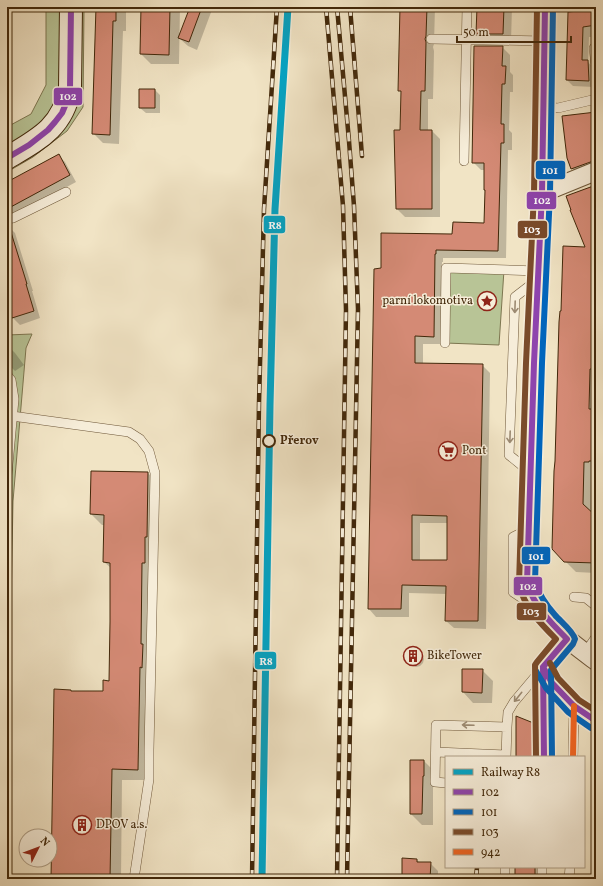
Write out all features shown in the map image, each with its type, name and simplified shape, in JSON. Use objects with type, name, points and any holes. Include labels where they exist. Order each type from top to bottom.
[{"type":"main road","points":[[7,158],[47,132],[65,106],[70,88],[70,7]]},
{"type":"street","points":[[545,7],[542,193],[534,363],[527,583],[534,602],[547,619],[567,639],[591,657]]},
{"type":"street","points":[[542,193],[596,171]]},
{"type":"lane","points":[[464,161],[467,7]]},
{"type":"lane","points":[[431,38],[545,41]]},
{"type":"lane","points":[[594,48],[596,68]]},
{"type":"lane","points":[[544,108],[558,108],[596,99]]},
{"type":"lane","points":[[7,220],[66,192]]},
{"type":"lane","points":[[445,343],[446,268],[538,275]]},
{"type":"lane","points":[[7,375],[11,380],[14,399],[7,475]]},
{"type":"lane","points":[[12,416],[129,432],[140,439],[149,451],[155,473],[149,779],[134,879]]},
{"type":"lane","points":[[574,597],[586,598],[596,606]]},
{"type":"lane","points":[[591,657],[596,638]]},
{"type":"lane","points":[[436,752],[506,756],[508,712],[514,702],[567,639]]},
{"type":"lane","points":[[543,667],[552,683],[574,706],[596,721]]},
{"type":"lane","points":[[543,667],[544,756]]},
{"type":"lane","points":[[573,756],[574,706]]},
{"type":"lane","points":[[445,782],[435,782],[436,724],[507,726]]},
{"type":"lane","points":[[505,868],[505,879]]},
{"type":"lane","points":[[542,868],[542,879]]},
{"type":"lane","points":[[569,879],[570,868]]},
{"type":"green space","points":[[46,7],[84,7],[83,107],[67,131],[33,157],[7,172],[7,127],[31,114],[46,85]]},
{"type":"green space","points":[[446,268],[504,270],[499,345],[445,343]]},
{"type":"green space","points":[[32,334],[26,348],[13,501],[7,819],[7,335]]},
{"type":"building","points":[[96,7],[116,7],[116,21],[113,21],[110,135],[92,134]]},
{"type":"building","points":[[141,7],[170,7],[169,55],[140,54]]},
{"type":"building","points":[[190,7],[202,7],[189,42],[178,38]]},
{"type":"building","points":[[400,7],[427,7],[425,39],[425,91],[421,91],[420,130],[432,130],[432,209],[396,209],[394,130],[400,130],[401,91],[398,91]]},
{"type":"building","points":[[477,7],[504,7],[503,34],[476,34]]},
{"type":"building","points":[[578,7],[596,7],[596,25],[583,27],[582,60],[588,60],[589,81],[566,80],[568,12],[578,11]]},
{"type":"building","points":[[474,46],[503,46],[502,66],[506,66],[505,84],[502,84],[501,124],[504,124],[504,143],[501,143],[498,251],[436,250],[434,337],[415,336],[415,363],[483,364],[478,621],[445,621],[446,586],[402,585],[401,609],[368,609],[374,269],[381,268],[381,233],[452,234],[453,222],[484,223],[484,163],[472,163]],"holes":[[[412,515],[447,516],[447,560],[412,560]]]},
{"type":"building","points":[[139,89],[155,89],[155,108],[139,108]]},
{"type":"building","points":[[596,112],[596,160],[571,169],[567,158],[562,116]]},
{"type":"building","points":[[59,154],[70,175],[7,209],[7,182]]},
{"type":"building","points":[[596,185],[596,219],[592,221],[596,230],[596,369],[590,369],[589,409],[596,409],[596,461],[584,462],[583,504],[596,516],[596,563],[564,562],[552,549],[559,322],[561,311],[563,246],[585,247],[566,196]]},
{"type":"building","points":[[7,229],[10,229],[34,311],[12,318],[7,302]]},
{"type":"building","name":"DPOV a.s.","points":[[91,471],[148,472],[147,537],[145,537],[145,563],[142,563],[141,644],[143,644],[142,668],[140,667],[138,770],[112,769],[110,879],[51,879],[51,868],[58,868],[58,828],[52,828],[54,689],[71,691],[103,691],[103,680],[109,681],[110,563],[103,562],[104,515],[90,514]]},
{"type":"building","name":"BikeTower","points":[[413,647],[419,650],[422,656],[419,662],[413,665],[407,662],[404,656],[407,650]]},
{"type":"building","points":[[462,669],[483,669],[482,693],[462,692]]},
{"type":"building","points":[[516,716],[536,724],[535,756],[516,756]]},
{"type":"building","points":[[410,760],[424,760],[422,814],[410,814]]},
{"type":"building","points":[[402,858],[417,859],[417,862],[431,862],[430,879],[402,879]]},
{"type":"building","points":[[515,868],[535,868],[535,879],[515,879]]},
{"type":"railway","points":[[252,879],[259,403],[264,209],[277,7]]},
{"type":"railway","points":[[326,7],[343,206],[346,310],[337,879]]},
{"type":"railway","points":[[337,7],[354,206],[358,309],[347,879]]},
{"type":"railway","points":[[350,7],[362,156]]},
{"type":"railway","points":[[476,879],[477,868]]},
{"type":"rail line","name":"R8","points":[[262,879],[275,209],[288,7]]},
{"type":"transit line","name":"102","points":[[7,158],[29,145],[48,130],[62,113],[70,88],[71,7]]},
{"type":"transit line","name":"103","points":[[536,756],[535,665],[556,639],[533,614],[521,592],[519,584],[526,363],[534,193],[537,7]]},
{"type":"transit line","name":"102","points":[[544,756],[543,667],[567,639],[538,606],[527,583],[534,363],[542,193],[545,7]]},
{"type":"transit line","name":"101","points":[[552,756],[551,670],[573,644],[575,639],[569,629],[546,604],[535,582],[542,363],[550,193],[553,7]]},
{"type":"transit line","name":"103","points":[[550,663],[558,678],[579,700],[596,711]]},
{"type":"transit line","name":"102","points":[[543,667],[552,683],[574,706],[596,721]]},
{"type":"transit line","name":"101","points":[[536,671],[546,688],[568,712],[591,728]]},
{"type":"transit line","name":"942","points":[[573,756],[574,706]]},
{"type":"place","name":"parní lokomotiva","points":[[487,301]]},
{"type":"place","name":"Přerov","points":[[269,441]]},
{"type":"place","name":"Pont","points":[[448,451]]},
{"type":"place","name":"BikeTower","points":[[413,656]]},
{"type":"place","name":"DPOV a.s.","points":[[82,825]]}]
